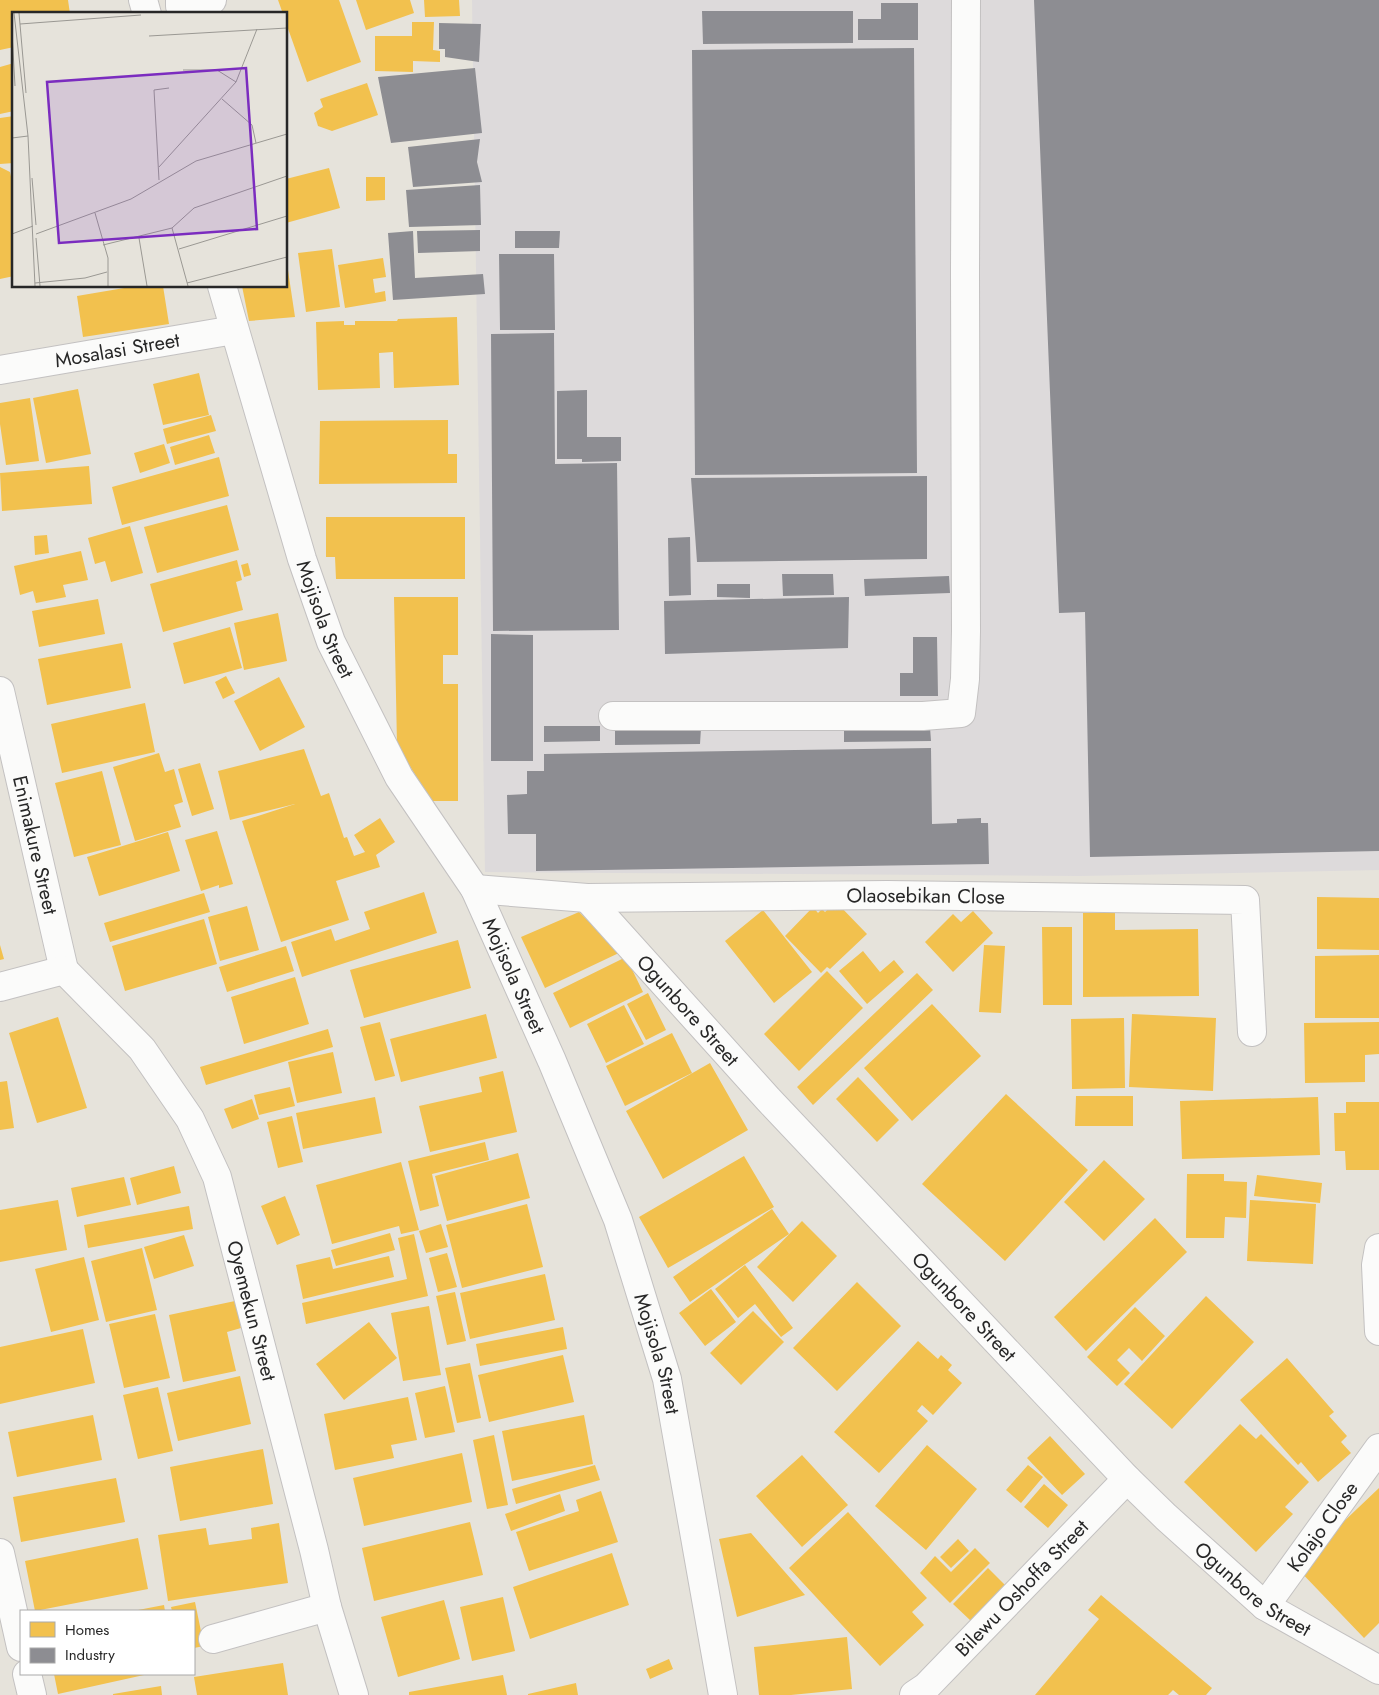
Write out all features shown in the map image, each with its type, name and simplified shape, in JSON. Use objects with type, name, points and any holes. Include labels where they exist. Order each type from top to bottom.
[{"type":"street","points":[[180,0],[180,6],[212,0]]},
{"type":"street","points":[[613,716],[923,716],[962,713],[966,631],[966,0]]},
{"type":"street","name":"Mojisola Street","points":[[223,288],[302,559],[331,642],[399,777],[475,889],[552,1061],[618,1220],[668,1379],[723,1695]]},
{"type":"street","name":"Mosalasi Street","points":[[0,370],[234,330]]},
{"type":"street","name":"Enimakure Street","points":[[0,691],[64,970]]},
{"type":"street","name":"Olaosebikan Close","points":[[475,889],[587,898],[887,895],[1245,900],[1252,1032]]},
{"type":"street","name":"Ogunbore Street","points":[[587,898],[768,1099],[1127,1479],[1166,1517],[1266,1606],[1379,1670]]},
{"type":"street","points":[[0,987],[64,970]]},
{"type":"street","name":"Oyemekun Street","points":[[64,970],[142,1049],[190,1118],[218,1177],[327,1607],[354,1695]]},
{"type":"street","points":[[1379,1248],[1376,1265],[1379,1331]]},
{"type":"street","name":"Kolajo Close","points":[[1266,1606],[1379,1448]]},
{"type":"street","name":"Bilewu Oshoffa Street","points":[[914,1695],[926,1686],[1127,1479]]},
{"type":"street","points":[[0,1553],[20,1643]]},
{"type":"street","points":[[213,1639],[327,1607]]},
{"type":"street","points":[[27,1675],[32,1695]]},
{"type":"shaded area","points":[[472,0],[1379,0],[1379,870],[1079,876],[485,872]]},
{"type":"building: Homes","points":[[0,0],[68,0],[70,12],[12,12],[12,47],[0,50]]},
{"type":"building: Homes","points":[[278,0],[339,0],[361,62],[307,82],[288,29],[288,12],[282,12]]},
{"type":"building: Homes","points":[[356,0],[410,0],[414,13],[366,30]]},
{"type":"building: Homes","points":[[424,0],[459,0],[460,16],[425,17]]},
{"type":"building: Homes","points":[[412,22],[434,22],[433,50],[440,51],[440,62],[413,61],[413,72],[375,71],[375,36],[412,36]]},
{"type":"building: Homes","points":[[12,64],[12,111],[0,114],[0,67]]},
{"type":"building: Homes","points":[[367,83],[378,115],[332,131],[318,126],[314,113],[323,107],[320,99]]},
{"type":"building: Homes","points":[[12,116],[12,163],[0,164],[0,118]]},
{"type":"building: Homes","points":[[0,167],[10,172],[12,182],[12,276],[0,279]]},
{"type":"building: Homes","points":[[329,168],[340,208],[288,222],[288,178]]},
{"type":"building: Homes","points":[[366,177],[385,177],[385,200],[366,201]]},
{"type":"building: Homes","points":[[332,249],[340,307],[306,312],[298,253]]},
{"type":"building: Homes","points":[[383,258],[386,277],[373,279],[375,293],[385,291],[386,301],[345,308],[338,265]]},
{"type":"building: Homes","points":[[288,270],[295,317],[249,321],[242,288],[288,288]]},
{"type":"building: Homes","points":[[124,288],[163,288],[169,324],[83,337],[77,296]]},
{"type":"building: Homes","points":[[457,317],[459,385],[394,388],[393,352],[379,353],[380,388],[318,390],[316,322],[344,321],[344,325],[355,325],[355,321],[397,321],[398,319]]},
{"type":"building: Homes","points":[[199,373],[209,415],[163,425],[153,384]]},
{"type":"building: Homes","points":[[78,389],[91,454],[46,463],[33,398]]},
{"type":"building: Homes","points":[[30,398],[39,461],[6,465],[0,424],[0,403]]},
{"type":"building: Homes","points":[[211,415],[216,431],[167,444],[163,429]]},
{"type":"building: Homes","points":[[448,420],[448,454],[457,454],[457,483],[319,484],[320,421]]},
{"type":"building: Homes","points":[[209,435],[215,453],[175,465],[170,447]]},
{"type":"building: Homes","points":[[164,444],[170,463],[140,473],[134,453]]},
{"type":"building: Homes","points":[[219,457],[229,496],[122,525],[112,487]]},
{"type":"building: Homes","points":[[89,466],[92,504],[2,511],[0,473]]},
{"type":"building: Homes","points":[[227,505],[239,550],[157,573],[144,527]]},
{"type":"building: Homes","points":[[326,517],[465,517],[465,579],[336,579],[335,557],[326,557]]},
{"type":"building: Homes","points":[[130,526],[143,573],[111,582],[105,561],[95,564],[88,538]]},
{"type":"building: Homes","points":[[47,535],[49,553],[35,555],[34,536]]},
{"type":"building: Homes","points":[[81,551],[88,580],[63,585],[66,597],[36,603],[33,591],[20,595],[14,566]]},
{"type":"building: Homes","points":[[237,560],[242,580],[236,582],[243,610],[163,632],[150,584]]},
{"type":"building: Homes","points":[[248,563],[251,575],[244,577],[241,565]]},
{"type":"building: Homes","points":[[394,597],[458,597],[458,655],[443,655],[443,684],[458,684],[458,801],[431,801],[397,745]]},
{"type":"building: Homes","points":[[98,599],[105,634],[39,647],[32,611]]},
{"type":"building: Homes","points":[[278,613],[287,661],[244,670],[234,623]]},
{"type":"building: Homes","points":[[230,627],[242,668],[184,684],[173,643]]},
{"type":"building: Homes","points":[[122,643],[131,688],[47,705],[38,659]]},
{"type":"building: Homes","points":[[226,676],[235,693],[223,699],[215,682]]},
{"type":"building: Homes","points":[[279,677],[305,727],[260,751],[234,701]]},
{"type":"building: Homes","points":[[145,703],[155,752],[62,773],[51,724]]},
{"type":"building: Homes","points":[[304,749],[321,796],[329,793],[344,838],[347,837],[354,856],[365,852],[354,835],[380,818],[395,842],[376,855],[380,867],[336,881],[349,920],[281,942],[242,821],[295,804],[230,820],[218,771]]},
{"type":"building: Homes","points":[[159,753],[165,772],[174,769],[183,802],[174,805],[181,827],[135,841],[113,767]]},
{"type":"building: Homes","points":[[200,763],[214,809],[192,816],[178,769]]},
{"type":"building: Homes","points":[[102,771],[121,845],[74,857],[55,783]]},
{"type":"building: Homes","points":[[217,831],[233,884],[219,888],[219,885],[201,891],[185,840]]},
{"type":"building: Homes","points":[[168,832],[180,871],[99,896],[87,857]]},
{"type":"building: Homes","points":[[424,892],[437,933],[302,977],[291,942],[331,929],[335,941],[370,929],[364,912]]},
{"type":"building: Homes","points":[[204,893],[210,912],[110,942],[104,923]]},
{"type":"building: Homes","points":[[1317,897],[1379,898],[1379,950],[1317,949]]},
{"type":"building: Homes","points":[[836,902],[867,934],[830,969],[827,967],[821,973],[785,936],[813,907],[818,913],[822,909],[825,912]]},
{"type":"building: Homes","points":[[247,906],[259,950],[220,961],[208,917]]},
{"type":"building: Homes","points":[[763,910],[812,972],[774,1003],[725,941]]},
{"type":"building: Homes","points":[[973,911],[993,933],[953,972],[925,942],[953,914],[961,922]]},
{"type":"building: Homes","points":[[579,912],[621,952],[545,988],[521,937]]},
{"type":"building: Homes","points":[[1083,913],[1115,913],[1115,930],[1198,929],[1199,996],[1083,997]]},
{"type":"building: Homes","points":[[204,919],[217,964],[125,991],[112,946]]},
{"type":"building: Homes","points":[[1042,927],[1072,927],[1072,1005],[1043,1005]]},
{"type":"building: Homes","points":[[458,940],[471,988],[364,1018],[350,970]]},
{"type":"building: Homes","points":[[0,945],[4,959],[0,960]]},
{"type":"building: Homes","points":[[984,945],[1005,946],[1001,1013],[979,1012]]},
{"type":"building: Homes","points":[[286,946],[294,971],[227,992],[219,967]]},
{"type":"building: Homes","points":[[863,951],[880,972],[894,960],[904,972],[867,1004],[839,971]]},
{"type":"building: Homes","points":[[1379,955],[1379,1018],[1315,1018],[1315,956]]},
{"type":"building: Homes","points":[[626,957],[643,992],[570,1028],[553,993]]},
{"type":"building: Homes","points":[[827,971],[863,1008],[799,1071],[764,1034]]},
{"type":"building: Homes","points":[[917,973],[933,990],[813,1105],[797,1087]]},
{"type":"building: Homes","points":[[295,977],[309,1024],[244,1044],[231,997]]},
{"type":"building: Homes","points":[[648,993],[666,1030],[646,1040],[627,1004]]},
{"type":"building: Homes","points":[[932,1004],[981,1056],[912,1121],[864,1068]]},
{"type":"building: Homes","points":[[624,1005],[644,1044],[606,1063],[587,1024]]},
{"type":"building: Homes","points":[[486,1014],[497,1058],[401,1082],[390,1039]]},
{"type":"building: Homes","points":[[1132,1014],[1216,1018],[1213,1091],[1129,1087]]},
{"type":"building: Homes","points":[[58,1017],[87,1108],[37,1123],[9,1033]]},
{"type":"building: Homes","points":[[1124,1018],[1125,1088],[1072,1089],[1071,1019]]},
{"type":"building: Homes","points":[[380,1022],[395,1076],[375,1081],[360,1027]]},
{"type":"building: Homes","points":[[1379,1022],[1379,1054],[1365,1055],[1365,1082],[1305,1083],[1304,1023]]},
{"type":"building: Homes","points":[[328,1029],[333,1047],[206,1085],[200,1067]]},
{"type":"building: Homes","points":[[672,1033],[692,1073],[625,1106],[606,1066]]},
{"type":"building: Homes","points":[[333,1052],[342,1093],[297,1103],[288,1062]]},
{"type":"building: Homes","points":[[710,1063],[748,1130],[663,1179],[626,1111]]},
{"type":"building: Homes","points":[[503,1071],[517,1132],[430,1152],[419,1106],[482,1092],[479,1077]]},
{"type":"building: Homes","points":[[858,1077],[899,1120],[877,1142],[836,1099]]},
{"type":"building: Homes","points":[[7,1081],[14,1128],[0,1130],[0,1082]]},
{"type":"building: Homes","points":[[290,1087],[295,1106],[259,1115],[254,1095]]},
{"type":"building: Homes","points":[[1006,1094],[1088,1170],[1005,1261],[922,1184]]},
{"type":"building: Homes","points":[[1076,1096],[1133,1096],[1133,1126],[1075,1126]]},
{"type":"building: Homes","points":[[375,1097],[382,1133],[303,1149],[296,1113]]},
{"type":"building: Homes","points":[[1318,1097],[1320,1155],[1182,1159],[1180,1101]]},
{"type":"building: Homes","points":[[252,1099],[259,1119],[232,1129],[224,1109]]},
{"type":"building: Homes","points":[[1346,1102],[1379,1102],[1379,1170],[1346,1170],[1345,1151],[1335,1151],[1334,1113],[1346,1113]]},
{"type":"building: Homes","points":[[292,1116],[303,1162],[278,1168],[267,1122]]},
{"type":"building: Homes","points":[[485,1142],[489,1160],[432,1174],[439,1206],[420,1211],[408,1161]]},
{"type":"building: Homes","points":[[518,1153],[530,1198],[447,1221],[435,1176]]},
{"type":"building: Homes","points":[[744,1156],[774,1207],[668,1268],[639,1217]]},
{"type":"building: Homes","points":[[1104,1160],[1145,1199],[1104,1241],[1064,1202]]},
{"type":"building: Homes","points":[[401,1162],[419,1230],[401,1234],[399,1226],[332,1244],[316,1185]]},
{"type":"building: Homes","points":[[174,1166],[181,1193],[137,1205],[130,1178]]},
{"type":"building: Homes","points":[[1187,1174],[1224,1174],[1224,1181],[1247,1182],[1246,1218],[1225,1217],[1224,1238],[1186,1238]]},
{"type":"building: Homes","points":[[1257,1175],[1322,1183],[1320,1203],[1254,1196]]},
{"type":"building: Homes","points":[[124,1177],[131,1205],[77,1217],[71,1188]]},
{"type":"building: Homes","points":[[285,1196],[300,1235],[277,1245],[261,1206]]},
{"type":"building: Homes","points":[[58,1200],[67,1250],[0,1262],[0,1210]]},
{"type":"building: Homes","points":[[1250,1200],[1316,1204],[1313,1264],[1247,1261]]},
{"type":"building: Homes","points":[[527,1204],[543,1267],[462,1288],[446,1225]]},
{"type":"building: Homes","points":[[189,1206],[193,1229],[88,1248],[84,1225]]},
{"type":"building: Homes","points":[[772,1209],[789,1234],[690,1302],[673,1277]]},
{"type":"building: Homes","points":[[1155,1218],[1187,1252],[1086,1351],[1054,1317]]},
{"type":"building: Homes","points":[[802,1221],[837,1256],[793,1302],[757,1267]]},
{"type":"building: Homes","points":[[441,1224],[448,1247],[426,1253],[419,1231]]},
{"type":"building: Homes","points":[[390,1233],[395,1250],[336,1266],[331,1250]]},
{"type":"building: Homes","points":[[414,1234],[428,1296],[306,1324],[302,1303],[407,1279],[398,1238]]},
{"type":"building: Homes","points":[[184,1235],[194,1266],[154,1279],[144,1247]]},
{"type":"building: Homes","points":[[142,1248],[157,1310],[106,1322],[91,1261]]},
{"type":"building: Homes","points":[[447,1253],[457,1287],[438,1292],[429,1258]]},
{"type":"building: Homes","points":[[389,1256],[394,1277],[303,1299],[296,1265],[330,1257],[333,1269]]},
{"type":"building: Homes","points":[[84,1257],[99,1320],[51,1332],[35,1269]]},
{"type":"building: Homes","points":[[745,1265],[793,1328],[781,1337],[755,1304],[738,1318],[715,1289]]},
{"type":"building: Homes","points":[[545,1274],[555,1320],[470,1339],[460,1293]]},
{"type":"building: Homes","points":[[857,1282],[901,1326],[837,1391],[793,1348]]},
{"type":"building: Homes","points":[[711,1289],[736,1322],[705,1346],[679,1313]]},
{"type":"building: Homes","points":[[455,1292],[466,1341],[447,1345],[436,1296]]},
{"type":"building: Homes","points":[[1206,1296],[1254,1342],[1172,1429],[1124,1384]]},
{"type":"building: Homes","points":[[235,1301],[241,1328],[227,1332],[236,1371],[183,1382],[169,1315]]},
{"type":"building: Homes","points":[[429,1306],[441,1375],[403,1381],[391,1313]]},
{"type":"building: Homes","points":[[1135,1307],[1165,1336],[1142,1361],[1129,1348],[1117,1360],[1130,1373],[1117,1386],[1087,1357]]},
{"type":"building: Homes","points":[[753,1311],[784,1342],[741,1385],[710,1353]]},
{"type":"building: Homes","points":[[155,1314],[170,1378],[124,1388],[109,1324]]},
{"type":"building: Homes","points":[[369,1322],[397,1358],[344,1400],[316,1364]]},
{"type":"building: Homes","points":[[563,1327],[567,1349],[480,1366],[476,1344]]},
{"type":"building: Homes","points":[[83,1329],[95,1383],[0,1404],[0,1347]]},
{"type":"building: Homes","points":[[918,1341],[938,1359],[941,1355],[952,1365],[948,1370],[962,1383],[933,1415],[922,1405],[917,1411],[928,1421],[879,1473],[834,1432]]},
{"type":"building: Homes","points":[[563,1355],[574,1402],[489,1422],[478,1375]]},
{"type":"building: Homes","points":[[1287,1358],[1334,1412],[1329,1416],[1347,1436],[1341,1442],[1351,1453],[1318,1482],[1301,1462],[1298,1465],[1240,1400]]},
{"type":"building: Homes","points":[[470,1363],[481,1418],[457,1423],[445,1368]]},
{"type":"building: Homes","points":[[240,1376],[251,1424],[178,1441],[167,1393]]},
{"type":"building: Homes","points":[[445,1386],[455,1432],[425,1438],[415,1393]]},
{"type":"building: Homes","points":[[158,1387],[173,1451],[138,1459],[123,1395]]},
{"type":"building: Homes","points":[[408,1397],[417,1440],[391,1445],[394,1458],[335,1470],[324,1414]]},
{"type":"building: Homes","points":[[93,1415],[102,1460],[17,1477],[8,1432]]},
{"type":"building: Homes","points":[[584,1415],[593,1464],[512,1481],[502,1431]]},
{"type":"building: Homes","points":[[1240,1424],[1256,1439],[1261,1434],[1309,1482],[1285,1507],[1293,1514],[1256,1552],[1184,1482]]},
{"type":"building: Homes","points":[[494,1435],[508,1505],[487,1509],[473,1440]]},
{"type":"building: Homes","points":[[1050,1436],[1085,1474],[1062,1495],[1027,1458]]},
{"type":"building: Homes","points":[[927,1445],[977,1489],[926,1550],[875,1506]]},
{"type":"building: Homes","points":[[263,1449],[273,1504],[180,1521],[170,1467]]},
{"type":"building: Homes","points":[[462,1453],[472,1502],[364,1526],[353,1478]]},
{"type":"building: Homes","points":[[802,1455],[848,1505],[802,1547],[756,1496]]},
{"type":"building: Homes","points":[[595,1465],[600,1480],[516,1504],[512,1489]]},
{"type":"building: Homes","points":[[1028,1465],[1043,1477],[1021,1503],[1006,1490]]},
{"type":"building: Homes","points":[[116,1478],[125,1522],[21,1542],[13,1497]]},
{"type":"building: Homes","points":[[1044,1484],[1068,1505],[1048,1528],[1024,1507]]},
{"type":"building: Homes","points":[[1379,1488],[1379,1623],[1364,1638],[1296,1567]]},
{"type":"building: Homes","points":[[601,1491],[618,1542],[529,1571],[516,1532],[579,1511],[576,1500]]},
{"type":"building: Homes","points":[[560,1494],[565,1511],[511,1531],[505,1514]]},
{"type":"building: Homes","points":[[848,1512],[927,1598],[912,1612],[924,1625],[880,1666],[789,1568]]},
{"type":"building: Homes","points":[[470,1522],[483,1575],[374,1601],[362,1548]]},
{"type":"building: Homes","points":[[279,1523],[288,1583],[168,1601],[158,1535],[206,1528],[209,1545],[252,1539],[251,1528]]},
{"type":"building: Homes","points":[[751,1533],[805,1595],[737,1617],[719,1539]]},
{"type":"building: Homes","points":[[138,1538],[148,1589],[35,1610],[25,1561]]},
{"type":"building: Homes","points":[[958,1539],[969,1551],[951,1568],[940,1557]]},
{"type":"building: Homes","points":[[975,1548],[990,1563],[950,1603],[920,1573],[935,1556],[951,1572]]},
{"type":"building: Homes","points":[[612,1553],[629,1605],[530,1639],[513,1587]]},
{"type":"building: Homes","points":[[988,1568],[1005,1585],[971,1621],[953,1604]]},
{"type":"building: Homes","points":[[1101,1595],[1212,1688],[1206,1695],[1179,1695],[1173,1690],[1168,1695],[1035,1695],[1099,1619],[1088,1610]]},
{"type":"building: Homes","points":[[503,1597],[515,1651],[472,1661],[460,1607]]},
{"type":"building: Homes","points":[[444,1600],[460,1659],[398,1677],[381,1617]]},
{"type":"building: Homes","points":[[195,1602],[204,1646],[195,1648],[195,1610],[172,1610],[171,1607]]},
{"type":"building: Homes","points":[[164,1605],[165,1610],[138,1610]]},
{"type":"building: Homes","points":[[847,1637],[852,1689],[791,1695],[759,1695],[754,1647]]},
{"type":"building: Homes","points":[[669,1659],[673,1669],[650,1679],[646,1669]]},
{"type":"building: Homes","points":[[283,1663],[288,1695],[197,1695],[194,1677]]},
{"type":"building: Homes","points":[[54,1675],[144,1675],[58,1694]]},
{"type":"building: Homes","points":[[503,1675],[507,1695],[409,1695],[409,1692]]},
{"type":"building: Homes","points":[[576,1683],[578,1695],[528,1695],[528,1694]]},
{"type":"building: Homes","points":[[161,1686],[162,1695],[113,1695],[113,1694]]},
{"type":"building: Industry","points":[[1034,0],[1379,0],[1379,851],[1090,857],[1085,612],[1059,613]]},
{"type":"building: Industry","points":[[881,3],[918,3],[918,40],[858,40],[858,19],[881,19]]},
{"type":"building: Industry","points":[[702,11],[853,11],[853,43],[703,44]]},
{"type":"building: Industry","points":[[439,23],[481,24],[479,62],[445,57],[445,49],[439,49]]},
{"type":"building: Industry","points":[[914,48],[917,473],[695,475],[692,50]]},
{"type":"building: Industry","points":[[475,68],[482,133],[391,143],[378,77]]},
{"type":"building: Industry","points":[[480,139],[477,162],[482,182],[413,187],[408,147]]},
{"type":"building: Industry","points":[[480,185],[481,225],[409,227],[406,190]]},
{"type":"building: Industry","points":[[480,230],[480,251],[418,253],[417,231]]},
{"type":"building: Industry","points":[[413,231],[415,278],[483,274],[485,294],[393,300],[388,233]]},
{"type":"building: Industry","points":[[515,231],[560,231],[559,248],[515,248]]},
{"type":"building: Industry","points":[[499,254],[554,254],[555,330],[500,330]]},
{"type":"building: Industry","points":[[554,333],[555,464],[617,463],[619,630],[493,631],[491,334]]},
{"type":"building: Industry","points":[[587,390],[587,437],[621,437],[621,461],[582,462],[582,459],[557,459],[557,391]]},
{"type":"building: Industry","points":[[927,476],[927,559],[697,562],[691,478]]},
{"type":"building: Industry","points":[[690,537],[691,595],[669,596],[668,538]]},
{"type":"building: Industry","points":[[782,574],[833,574],[834,595],[783,596]]},
{"type":"building: Industry","points":[[949,576],[950,593],[865,596],[864,579]]},
{"type":"building: Industry","points":[[717,584],[750,584],[750,598],[717,597]]},
{"type":"building: Industry","points":[[849,597],[848,648],[665,654],[664,601]]},
{"type":"building: Industry","points":[[491,634],[533,635],[533,761],[491,761]]},
{"type":"building: Industry","points":[[913,637],[937,637],[938,696],[900,696],[900,673],[913,673]]},
{"type":"building: Industry","points":[[544,726],[600,726],[600,741],[544,742]]},
{"type":"building: Industry","points":[[930,727],[931,741],[844,742],[844,729]]},
{"type":"building: Industry","points":[[701,728],[700,744],[615,745],[615,729]]},
{"type":"building: Industry","points":[[931,748],[932,824],[957,823],[957,819],[981,818],[981,823],[988,823],[989,864],[536,871],[536,834],[508,834],[507,795],[527,794],[527,771],[544,771],[544,754]]}]
